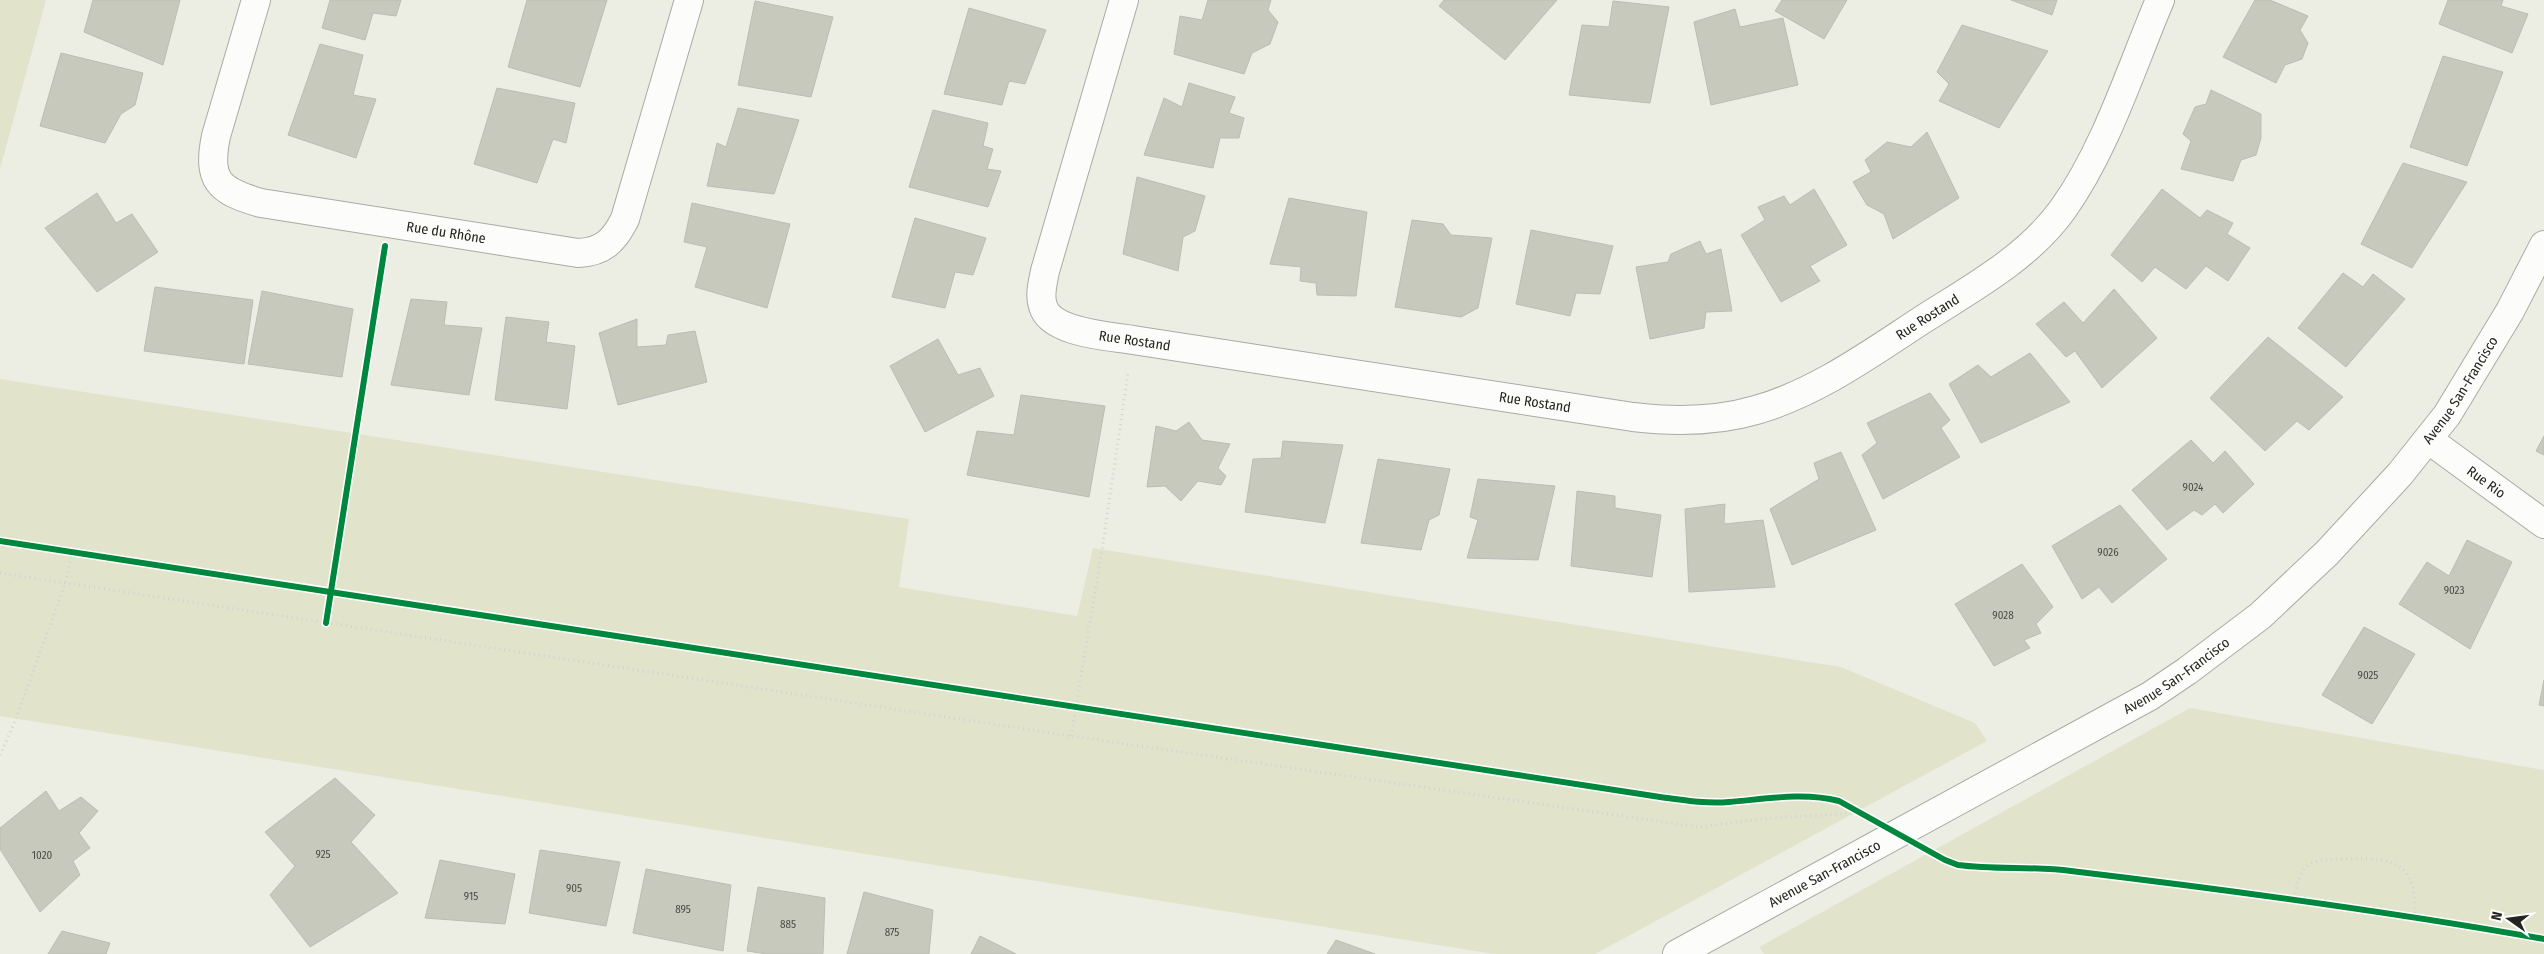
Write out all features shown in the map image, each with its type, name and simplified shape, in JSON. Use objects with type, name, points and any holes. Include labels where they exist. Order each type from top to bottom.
[{"type":"street","name":"Rue du Rhône","points":[[256,0],[216,136],[212,157],[213,172],[228,190],[243,198],[261,203],[578,253],[593,252],[607,245],[618,234],[625,219],[689,0]]},
{"type":"street","name":"Rue Rostand","points":[[1124,0],[1045,271],[1042,306],[1049,318],[1074,329],[1153,343],[1633,417],[1696,422],[1756,410],[1784,401],[1818,384],[1870,354],[2001,269],[2025,250],[2062,210],[2079,185],[2115,107],[2160,0]]},
{"type":"street","name":"Avenue San-Francisco","points":[[1677,954],[2150,696],[2194,666],[2260,616],[2327,553],[2429,440],[2452,408],[2510,311],[2544,245]]},
{"type":"street","name":"Rue Rio","points":[[2429,440],[2544,524]]},
{"type":"path","points":[[1071,736],[1102,550],[1128,372]]},
{"type":"path","points":[[63,551],[82,554]]},
{"type":"path","points":[[0,755],[16,721],[65,584],[72,553]]},
{"type":"path","points":[[0,572],[65,584],[1071,736],[1698,827],[1770,818],[1860,814]]},
{"type":"path","points":[[326,623],[328,616]]},
{"type":"path","points":[[1065,707],[1085,710]]},
{"type":"path","points":[[1846,805],[1897,834]]},
{"type":"path","points":[[2294,898],[2302,872],[2310,864],[2322,860],[2367,858],[2387,861],[2410,878],[2416,892],[2415,916]]},
{"type":"path","points":[[2286,897],[2303,900]]},
{"type":"path","points":[[2406,915],[2424,918]]},
{"type":"green space","points":[[0,0],[46,0],[0,169]]},
{"type":"green space","points":[[0,379],[909,519],[899,587],[1077,616],[1093,548],[1841,667],[1975,723],[1987,741],[1595,954],[1494,954],[0,716]]},
{"type":"green space","points":[[2190,708],[2544,770],[2544,954],[1764,954],[1759,947]]},
{"type":"building","points":[[93,0],[180,0],[163,65],[84,32]]},
{"type":"building","points":[[330,0],[401,0],[396,16],[373,13],[365,40],[322,28]]},
{"type":"building","points":[[527,0],[607,0],[580,87],[508,67]]},
{"type":"building","points":[[1208,0],[1271,0],[1268,10],[1278,22],[1270,44],[1252,53],[1244,74],[1174,54],[1180,16],[1202,20]]},
{"type":"building","points":[[1444,0],[1557,0],[1505,60],[1439,6]]},
{"type":"building","points":[[1782,0],[1847,0],[1824,39],[1775,11]]},
{"type":"building","points":[[2011,0],[2057,0],[2052,15]]},
{"type":"building","points":[[2255,0],[2270,0],[2308,16],[2300,30],[2308,43],[2302,59],[2285,65],[2276,83],[2223,57]]},
{"type":"building","points":[[2448,0],[2503,0],[2501,6],[2528,14],[2512,53],[2439,24]]},
{"type":"building","points":[[755,1],[833,17],[811,97],[738,85]]},
{"type":"building","points":[[1613,1],[1669,7],[1650,103],[1569,95],[1582,25],[1609,27]]},
{"type":"building","points":[[969,8],[1046,30],[1025,84],[1009,81],[1002,105],[944,94]]},
{"type":"building","points":[[1735,9],[1740,27],[1783,18],[1798,85],[1711,105],[1694,22]]},
{"type":"building","points":[[1962,25],[2048,51],[1999,128],[1939,101],[1949,84],[1937,72]]},
{"type":"building","points":[[320,44],[363,55],[353,95],[376,99],[356,158],[288,135]]},
{"type":"building","points":[[61,53],[143,73],[135,105],[121,114],[105,143],[40,126]]},
{"type":"building","points":[[2443,56],[2503,72],[2467,166],[2410,147]]},
{"type":"building","points":[[1189,83],[1235,97],[1229,113],[1244,118],[1239,138],[1220,138],[1213,168],[1144,155],[1164,98],[1182,107]]},
{"type":"building","points":[[497,88],[575,103],[566,143],[553,139],[537,183],[474,164]]},
{"type":"building","points":[[2211,90],[2261,114],[2261,138],[2256,155],[2241,160],[2233,181],[2181,169],[2191,141],[2183,134],[2195,107],[2206,104]]},
{"type":"building","points":[[738,108],[799,120],[774,194],[707,186],[717,143],[726,147]]},
{"type":"building","points":[[933,110],[988,123],[983,146],[993,149],[987,169],[1001,171],[988,207],[909,187]]},
{"type":"building","points":[[1927,132],[1959,198],[1893,239],[1884,214],[1867,205],[1853,182],[1871,172],[1865,160],[1887,142],[1911,147]]},
{"type":"building","points":[[2403,163],[2467,182],[2412,268],[2361,244]]},
{"type":"building","points":[[1137,177],[1205,196],[1195,231],[1183,237],[1178,271],[1123,254]]},
{"type":"building","points":[[1814,189],[1847,245],[1810,266],[1820,281],[1781,302],[1741,235],[1765,220],[1758,207],[1784,196],[1790,205]]},
{"type":"building","points":[[2162,189],[2200,218],[2207,210],[2233,223],[2227,234],[2250,248],[2228,281],[2206,266],[2186,289],[2155,267],[2142,282],[2111,255]]},
{"type":"building","points":[[97,193],[116,223],[132,214],[158,252],[97,292],[45,228]]},
{"type":"building","points":[[1289,198],[1367,212],[1356,296],[1317,295],[1316,283],[1300,281],[1301,267],[1270,264]]},
{"type":"building","points":[[692,203],[790,224],[767,308],[695,287],[707,247],[684,242]]},
{"type":"building","points":[[915,218],[986,238],[973,275],[955,272],[945,308],[892,297]]},
{"type":"building","points":[[1412,220],[1443,224],[1451,235],[1492,238],[1478,308],[1461,317],[1395,307]]},
{"type":"building","points":[[1531,230],[1613,246],[1600,294],[1576,293],[1570,316],[1516,304]]},
{"type":"building","points":[[1700,241],[1706,254],[1721,249],[1732,311],[1706,312],[1704,328],[1650,339],[1636,267],[1668,262],[1671,254]]},
{"type":"building","points":[[2343,273],[2363,287],[2373,274],[2405,299],[2346,367],[2298,328]]},
{"type":"building","points":[[155,287],[253,300],[244,364],[144,351]]},
{"type":"building","points":[[2114,289],[2157,338],[2102,388],[2075,351],[2066,357],[2036,324],[2064,302],[2083,323]]},
{"type":"building","points":[[262,291],[353,309],[342,377],[248,364]]},
{"type":"building","points":[[411,299],[447,302],[444,325],[482,328],[469,395],[391,385]]},
{"type":"building","points":[[506,317],[549,322],[546,342],[575,346],[567,409],[495,400]]},
{"type":"building","points":[[637,319],[637,347],[666,345],[668,335],[695,331],[707,382],[618,405],[599,333]]},
{"type":"building","points":[[2268,337],[2343,397],[2309,430],[2297,421],[2265,451],[2210,398]]},
{"type":"building","points":[[938,339],[958,375],[980,368],[994,396],[925,432],[890,366]]},
{"type":"building","points":[[2030,353],[2070,402],[1981,443],[1949,384],[1978,365],[1991,377]]},
{"type":"building","points":[[1930,393],[1950,420],[1941,428],[1960,457],[1883,499],[1862,455],[1877,443],[1867,423]]},
{"type":"building","points":[[1021,395],[1105,406],[1089,497],[967,475],[977,431],[1014,435]]},
{"type":"building","points":[[1189,422],[1202,440],[1230,444],[1218,468],[1226,476],[1221,485],[1198,481],[1181,501],[1165,486],[1147,487],[1156,426],[1176,431]]},
{"type":"building","points":[[2544,436],[2544,455],[2536,451]]},
{"type":"building","points":[[2191,440],[2213,463],[2225,451],[2254,484],[2223,513],[2215,504],[2202,515],[2194,510],[2167,530],[2132,490]]},
{"type":"building","points":[[1283,441],[1343,445],[1325,523],[1245,512],[1253,459],[1281,458]]},
{"type":"building","points":[[1841,452],[1876,530],[1792,565],[1770,509],[1819,479],[1814,463]]},
{"type":"building","points":[[1378,459],[1450,469],[1439,515],[1429,520],[1421,550],[1361,543]]},
{"type":"building","points":[[1478,479],[1555,486],[1538,560],[1467,558],[1478,520],[1470,517]]},
{"type":"building","points":[[1577,491],[1615,496],[1615,508],[1661,515],[1652,577],[1571,566]]},
{"type":"building","points":[[1725,504],[1724,524],[1763,520],[1775,587],[1689,592],[1685,509]]},
{"type":"building","points":[[2120,505],[2167,559],[2112,603],[2099,587],[2082,599],[2052,546]]},
{"type":"building","points":[[2467,540],[2512,562],[2470,649],[2399,604],[2427,562],[2449,576]]},
{"type":"building","points":[[2022,564],[2053,607],[2036,624],[2041,633],[2024,640],[2030,648],[1994,666],[1955,604]]},
{"type":"building","points":[[2364,627],[2415,654],[2372,724],[2322,695]]},
{"type":"building","points":[[2544,680],[2544,706],[2539,705]]},
{"type":"building","points":[[335,778],[375,815],[351,842],[398,893],[310,947],[270,895],[295,866],[265,832]]},
{"type":"building","points":[[46,791],[59,811],[81,797],[98,811],[79,833],[90,848],[73,861],[80,875],[40,912],[0,849],[0,828]]},
{"type":"building","points":[[540,850],[620,862],[606,926],[529,913]]},
{"type":"building","points":[[440,860],[515,874],[505,924],[425,918]]},
{"type":"building","points":[[646,869],[731,885],[723,951],[633,933]]},
{"type":"building","points":[[758,887],[825,898],[823,954],[767,954],[747,951]]},
{"type":"building","points":[[864,892],[933,910],[929,954],[847,954]]},
{"type":"building","points":[[62,931],[110,943],[106,954],[48,954]]},
{"type":"building","points":[[980,936],[1016,954],[971,954]]},
{"type":"building","points":[[1336,940],[1375,954],[1327,954]]},
{"type":"cycle path","points":[[326,623],[385,246]]},
{"type":"cycle path","points":[[0,541],[1660,797],[1712,802],[1784,797],[1825,798],[1839,801],[1945,860],[1958,865],[2057,870],[2189,886],[2367,910],[2544,939]]}]
